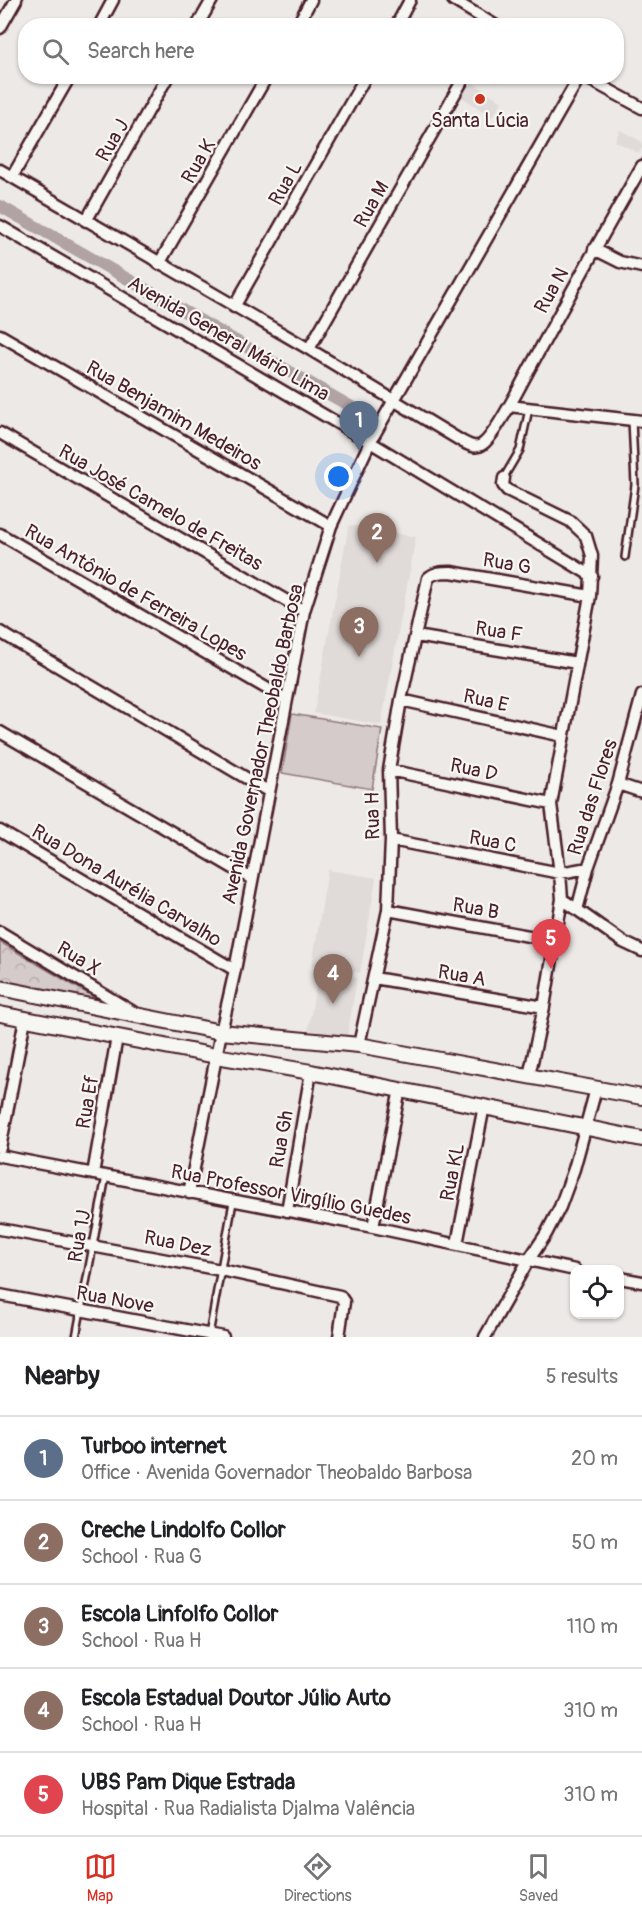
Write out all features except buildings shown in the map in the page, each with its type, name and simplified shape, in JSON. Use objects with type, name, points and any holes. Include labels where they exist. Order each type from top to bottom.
[{"type":"street","points":[[0,28],[16,0]]},
{"type":"street","points":[[103,18],[113,0]]},
{"type":"street","points":[[202,18],[212,0]]},
{"type":"street","points":[[301,18],[311,0]]},
{"type":"street","points":[[400,18],[410,0]]},
{"type":"street","points":[[453,0],[483,18]]},
{"type":"street","points":[[12,177],[65,84]]},
{"type":"street","name":"Rua J","points":[[86,221],[163,84]]},
{"type":"street","name":"Rua K","points":[[159,264],[262,84]]},
{"type":"street","name":"Rua L","points":[[234,307],[361,84]]},
{"type":"street","name":"Rua M","points":[[309,349],[460,84]]},
{"type":"street","name":"Avenida Governador Theobaldo Barbosa","points":[[189,1193],[220,1032],[235,970],[285,699],[304,611],[331,526],[387,413],[577,84]]},
{"type":"street","points":[[597,84],[642,108]]},
{"type":"street","name":"Rua N","points":[[493,432],[642,166]]},
{"type":"street","name":"Avenida General Mário Lima","points":[[0,170],[309,349],[470,446],[482,445],[493,432]]},
{"type":"street","name":"Avenida General Mário Lima","points":[[0,226],[372,440],[592,576]]},
{"type":"street","points":[[594,249],[620,262],[642,267]]},
{"type":"street","name":"Rua Benjamim Medeiros","points":[[0,335],[331,526]]},
{"type":"street","points":[[509,406],[637,421]]},
{"type":"street","name":"Rua José Camelo de Freitas","points":[[0,434],[304,611]]},
{"type":"street","points":[[504,478],[503,485],[507,490],[570,521],[586,536],[592,556],[590,596],[551,804],[561,873],[562,899],[544,1008],[529,1076]]},
{"type":"street","name":"Rua Antônio de Ferreira Lopes","points":[[0,534],[285,699]]},
{"type":"street","name":"Rua G","points":[[425,587],[428,578],[433,574],[452,572],[590,596]]},
{"type":"street","name":"Rua H","points":[[359,1045],[388,910],[391,840],[390,771],[401,700],[425,587]]},
{"type":"street","points":[[0,632],[268,791]]},
{"type":"street","name":"Rua F","points":[[416,636],[577,663]]},
{"type":"street","name":"Rua das Flores","points":[[577,910],[588,868],[618,784],[642,695]]},
{"type":"street","name":"Rua E","points":[[401,700],[563,736]]},
{"type":"street","points":[[0,732],[252,879]]},
{"type":"street","name":"Rua D","points":[[390,771],[551,804]]},
{"type":"street","points":[[618,784],[642,792]]},
{"type":"street","name":"Rua Dona Aurélia Carvalho","points":[[0,831],[235,970]]},
{"type":"street","name":"Rua C","points":[[391,840],[561,873],[588,868]]},
{"type":"street","points":[[562,899],[622,942],[642,951]]},
{"type":"street","name":"Rua B","points":[[388,910],[556,941]]},
{"type":"street","name":"Rua X","points":[[0,932],[139,1015]]},
{"type":"street","name":"Rua A","points":[[374,978],[544,1008]]},
{"type":"street","points":[[0,988],[220,1032],[359,1045],[642,1097]]},
{"type":"street","points":[[0,1014],[400,1089],[642,1139]]},
{"type":"street","points":[[0,1148],[25,1019]]},
{"type":"street","name":"Rua Ef","points":[[93,1174],[117,1037]]},
{"type":"street","name":"Rua Gh","points":[[287,1211],[311,1072]]},
{"type":"street","points":[[373,1227],[400,1089]]},
{"type":"street","points":[[485,1337],[560,1207],[574,1169],[597,1089]]},
{"type":"street","name":"Rua KL","points":[[457,1244],[484,1106]]},
{"type":"street","name":"Rua Professor Virgílio Guedes","points":[[0,1156],[373,1227],[570,1268]]},
{"type":"street","name":"Rua Dez","points":[[0,1229],[221,1270],[340,1296],[344,1302],[339,1337]]},
{"type":"street","points":[[624,1279],[642,1282]]},
{"type":"street","name":"Rua Nove","points":[[0,1295],[223,1337]]},
{"type":"lane","points":[[504,478],[520,450],[529,410]]},
{"type":"lane","points":[[625,557],[635,485],[637,421]]},
{"type":"lane","name":"Rua 1J","points":[[76,1337],[106,1176]]},
{"type":"lane","points":[[209,1336],[233,1202]]},
{"type":"shaded area","name":"Santa Lúcia","points":[[466,84],[475,84],[502,102],[492,117],[459,95]]},
{"type":"shaded area","points":[[620,130],[642,142],[639,153],[615,141]]},
{"type":"shaded area","points":[[349,525],[416,537],[381,725],[314,713]]},
{"type":"shaded area","points":[[328,870],[376,878],[360,973],[312,965]]},
{"type":"shaded area","points":[[319,971],[357,978],[347,1037],[308,1030]]},
{"type":"green space","points":[[292,714],[382,729],[372,789],[282,773]]},
{"type":"green space","points":[[0,942],[114,1009],[0,986]]},
{"type":"waterway","points":[[0,206],[362,413]]},
{"type":"place","name":"Santa Lúcia","points":[[480,99]]},
{"type":"place","name":"Turboo internet","points":[[359,451]]},
{"type":"place","name":"Creche Lindolfo Collor","points":[[377,563]]},
{"type":"place","name":"Escola Linfolfo Collor","points":[[359,657]]},
{"type":"place","name":"UBS Pam Dique Estrada","points":[[551,969]]},
{"type":"place","name":"Escola Estadual Doutor Júlio Auto","points":[[333,1004]]}]
